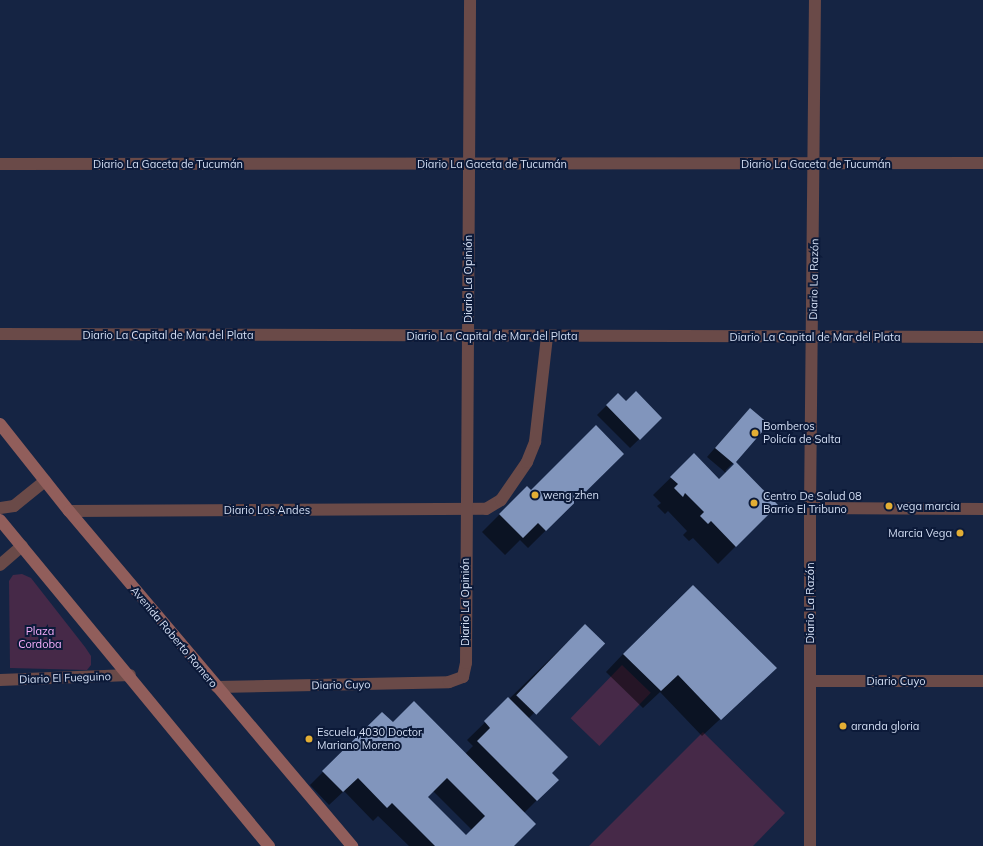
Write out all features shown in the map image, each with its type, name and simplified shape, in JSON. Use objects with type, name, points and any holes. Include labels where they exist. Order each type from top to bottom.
[{"type":"main road","name":"Avenida Roberto Romero","points":[[0,424],[69,510],[352,846]]},
{"type":"main road","points":[[0,520],[130,675],[268,846]]},
{"type":"street","name":"Diario La Opinión","points":[[463,677],[466,663],[465,509],[468,336],[470,0]]},
{"type":"street","name":"Diario La Razón","points":[[810,846],[810,508],[815,164],[815,0]]},
{"type":"street","name":"Diario La Gaceta de Tucumán","points":[[0,164],[983,163]]},
{"type":"street","name":"Diario La Capital de Mar del Plata","points":[[0,334],[813,336],[983,338]]},
{"type":"street","name":"Diario Los Andes","points":[[69,510],[486,509],[500,500],[527,462],[535,442],[540,412],[547,336]]},
{"type":"street","points":[[0,508],[14,506],[45,481]]},
{"type":"street","points":[[810,508],[983,509]]},
{"type":"street","points":[[0,565],[22,546]]},
{"type":"street","name":"Diario El Fueguino","points":[[0,680],[130,675]]},
{"type":"street","name":"Diario Cuyo","points":[[217,687],[449,682],[463,677]]},
{"type":"street","name":"Diario Cuyo","points":[[810,681],[983,682]]},
{"type":"green space","name":"Plaza Cordoba","points":[[22,574],[31,578],[85,647],[91,656],[91,665],[87,670],[10,668],[9,581],[13,575]]},
{"type":"green space","points":[[622,665],[651,693],[599,746],[571,718]]},
{"type":"green space","points":[[703,732],[785,813],[753,846],[589,846]]},
{"type":"building","points":[[636,391],[662,418],[640,440],[606,405],[618,393],[626,401]]},
{"type":"building","points":[[750,408],[769,424],[736,462],[778,505],[736,547],[711,521],[708,524],[700,516],[704,512],[685,493],[683,497],[674,488],[678,484],[670,477],[694,453],[719,479],[734,464],[715,448]]},
{"type":"building","points":[[596,425],[624,454],[546,531],[538,523],[523,538],[499,514],[527,486],[531,490]]},
{"type":"building","points":[[693,585],[777,668],[721,720],[678,675],[661,691],[623,654]]},
{"type":"building","points":[[585,624],[605,643],[536,715],[516,695]]},
{"type":"building","points":[[508,697],[568,757],[552,773],[559,780],[537,801],[477,741],[490,728],[484,721]]},
{"type":"building","points":[[414,701],[536,824],[514,846],[435,846],[392,803],[387,808],[358,778],[343,792],[322,771],[382,712],[393,722]],"holes":[[[447,778],[485,816],[466,835],[428,797]]]},
{"type":"place","name":"Bomberos Policía de Salta","points":[[755,433]]},
{"type":"place","name":"weng zhen","points":[[535,495]]},
{"type":"place","name":"Centro De Salud 08 Barrio El Tribuno","points":[[754,503]]},
{"type":"place","name":"vega marcia","points":[[889,506]]},
{"type":"place","name":"Marcia Vega","points":[[960,533]]},
{"type":"place","name":"aranda gloria","points":[[843,726]]},
{"type":"place","name":"Escuela 4030 Doctor Mariano Moreno","points":[[309,739]]}]
